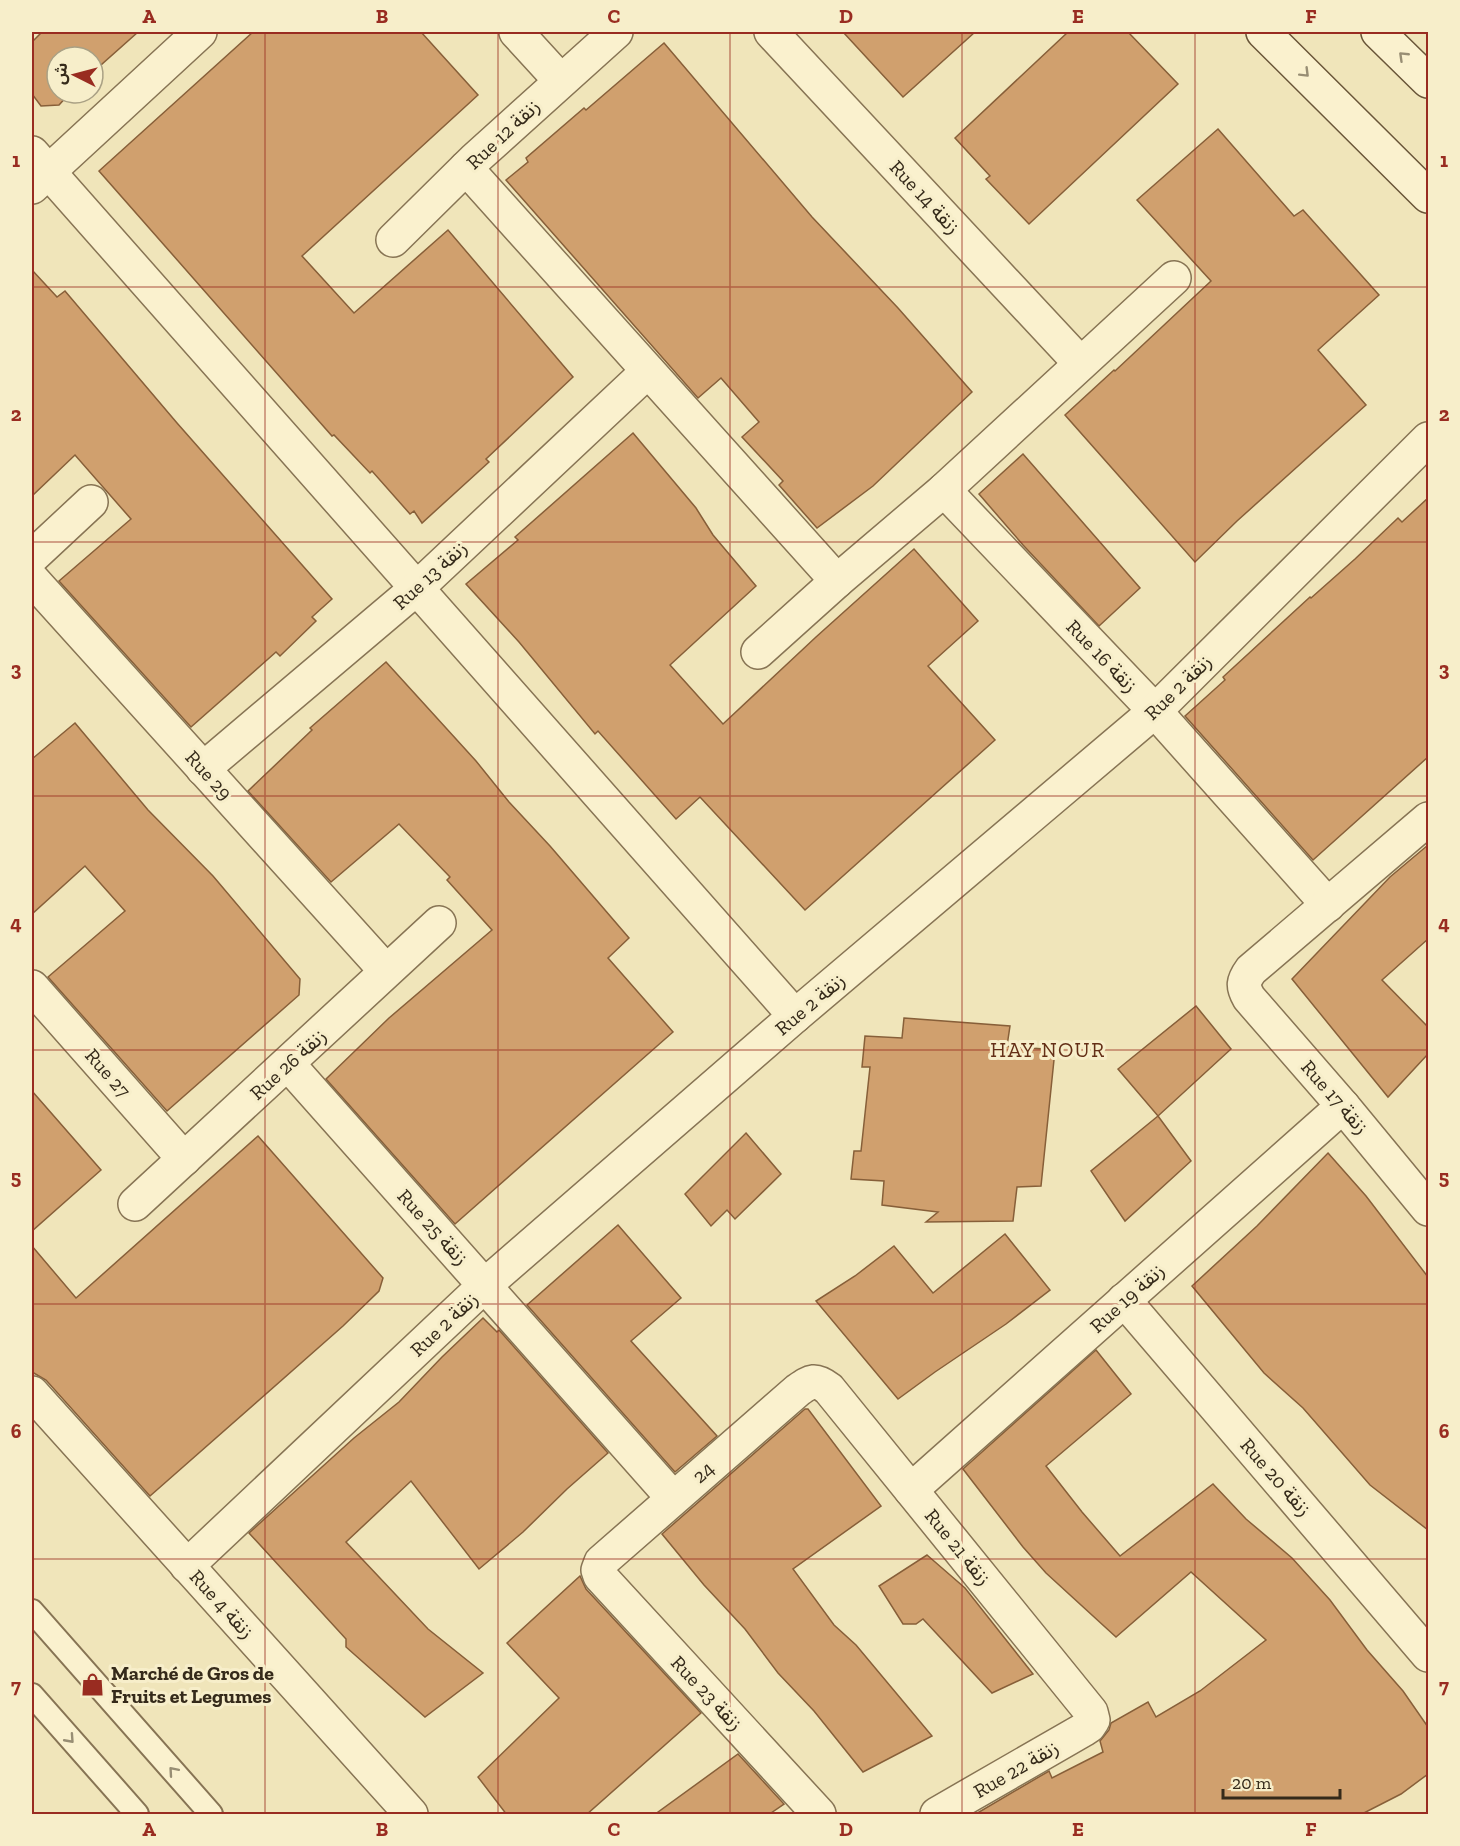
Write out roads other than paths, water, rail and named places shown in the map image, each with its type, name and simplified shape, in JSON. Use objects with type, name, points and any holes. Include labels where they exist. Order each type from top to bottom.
[{"type":"street","points":[[200,32],[37,170],[417,588],[795,1016]]},
{"type":"street","points":[[516,32],[560,81]]},
{"type":"street","name":"Rue 12 زنقة","points":[[393,240],[465,168],[616,32]]},
{"type":"street","name":"Rue 14 زنقة","points":[[771,32],[1080,363]]},
{"type":"street","points":[[1263,32],[1428,196]]},
{"type":"street","points":[[1378,32],[1428,81]]},
{"type":"street","points":[[465,168],[837,581]]},
{"type":"street","points":[[758,652],[944,490],[1174,278]]},
{"type":"street","name":"Rue 13 زنقة","points":[[203,769],[417,588],[648,371]]},
{"type":"street","name":"Rue 2 زنقة","points":[[188,1566],[484,1286],[795,1016],[1155,711],[1428,439]]},
{"type":"street","name":"Rue 16 زنقة","points":[[944,490],[1155,711],[1328,905]]},
{"type":"street","points":[[32,557],[91,502]]},
{"type":"street","name":"Rue 29","points":[[32,579],[386,971]]},
{"type":"street","points":[[1328,905],[1428,819]]},
{"type":"street","name":"Rue 17 زنقة","points":[[1328,905],[1251,970],[1246,977],[1244,990],[1428,1209]]},
{"type":"street","name":"Rue 26 زنقة","points":[[135,1204],[439,923]]},
{"type":"street","name":"Rue 27","points":[[32,987],[184,1159]]},
{"type":"street","name":"Rue 25 زنقة","points":[[288,1064],[674,1498]]},
{"type":"street","name":"Rue 19 زنقة","points":[[911,1490],[1343,1106]]},
{"type":"street","name":"Rue 20 زنقة","points":[[1124,1300],[1428,1655]]},
{"type":"street","name":"24","points":[[598,1570],[602,1562],[674,1498],[798,1390],[814,1381]]},
{"type":"street","name":"Rue 21 زنقة","points":[[814,1381],[828,1389],[1086,1703],[1093,1719]]},
{"type":"street","name":"Rue 4 زنقة","points":[[32,1393],[411,1815]]},
{"type":"street","name":"Rue 23 زنقة","points":[[598,1570],[600,1576],[819,1815]]},
{"type":"street","name":"Rue 22 زنقة","points":[[937,1815],[1083,1730],[1093,1719]]},
{"type":"lane","points":[[32,1611],[212,1815]]},
{"type":"lane","points":[[32,1695],[137,1815]]},
{"type":"place","name":"Marché de Gros de Fruits et Legumes","points":[[93,1685]]},
{"type":"district","name":"HAY NOUR","points":[[1048,1050]]}]
